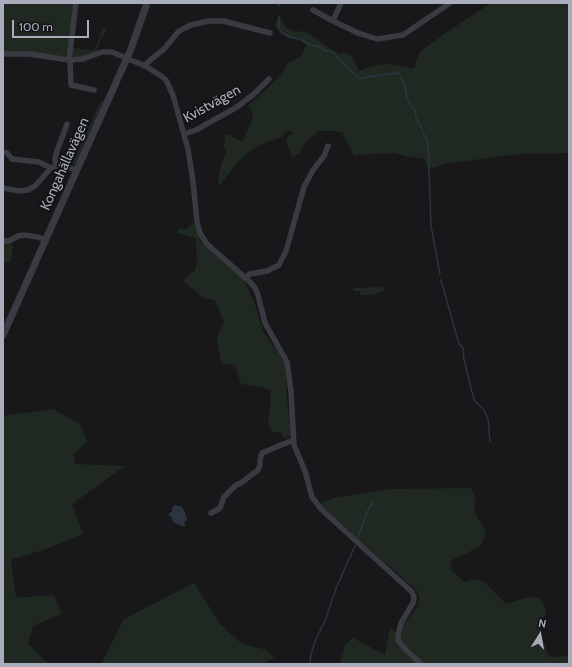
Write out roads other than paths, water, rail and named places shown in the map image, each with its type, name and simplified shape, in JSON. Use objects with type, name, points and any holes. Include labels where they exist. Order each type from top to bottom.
[{"type":"street","points":[[76,3],[70,60],[71,85],[94,90]]},
{"type":"street","name":"Kongahällavägen","points":[[3,335],[126,58],[147,3]]},
{"type":"street","points":[[332,20],[341,3]]},
{"type":"street","points":[[313,10],[358,34],[377,39],[403,35],[450,3]]},
{"type":"street","points":[[145,66],[164,49],[179,31],[191,25],[209,21],[223,21],[270,33]]},
{"type":"street","points":[[3,54],[29,54],[70,60],[83,59],[107,52],[145,66],[160,74],[168,84],[173,95],[191,164],[197,222],[200,232],[207,244],[255,288],[265,323],[287,362],[291,392],[293,440],[295,450],[305,472],[312,497],[317,505],[412,592],[414,597],[413,603],[401,623],[398,640],[421,664]]},
{"type":"street","name":"Kvistvägen","points":[[184,134],[196,130],[238,107],[270,79]]},
{"type":"street","points":[[3,188],[18,191],[28,190],[35,186],[53,167],[57,151],[68,124]]},
{"type":"street","points":[[245,278],[250,274],[267,271],[280,264],[286,251],[304,187],[313,170],[324,156],[328,146]]},
{"type":"street","points":[[3,152],[12,159],[39,162],[53,167],[64,166],[76,170]]},
{"type":"street","points":[[3,241],[9,241],[18,236],[24,235],[38,237],[45,240]]},
{"type":"street","points":[[211,513],[220,508],[224,497],[236,485],[258,470],[262,453],[293,440]]},
{"type":"water","points":[[174,505],[182,507],[186,515],[187,520],[184,522],[184,527],[173,522],[171,516],[169,516],[169,513],[172,512]]},
{"type":"waterway","points":[[279,16],[279,29],[282,33],[335,53],[338,59],[360,79],[399,73],[405,86],[410,105],[415,110],[416,117],[428,143],[431,226],[440,274]]},
{"type":"waterway","points":[[441,280],[459,344],[463,348],[464,360],[474,400],[484,410],[488,419],[490,442]]},
{"type":"waterway","points":[[358,537],[368,510],[374,501]]},
{"type":"waterway","points":[[310,664],[311,654],[316,639],[325,621],[337,586],[355,546]]}]
